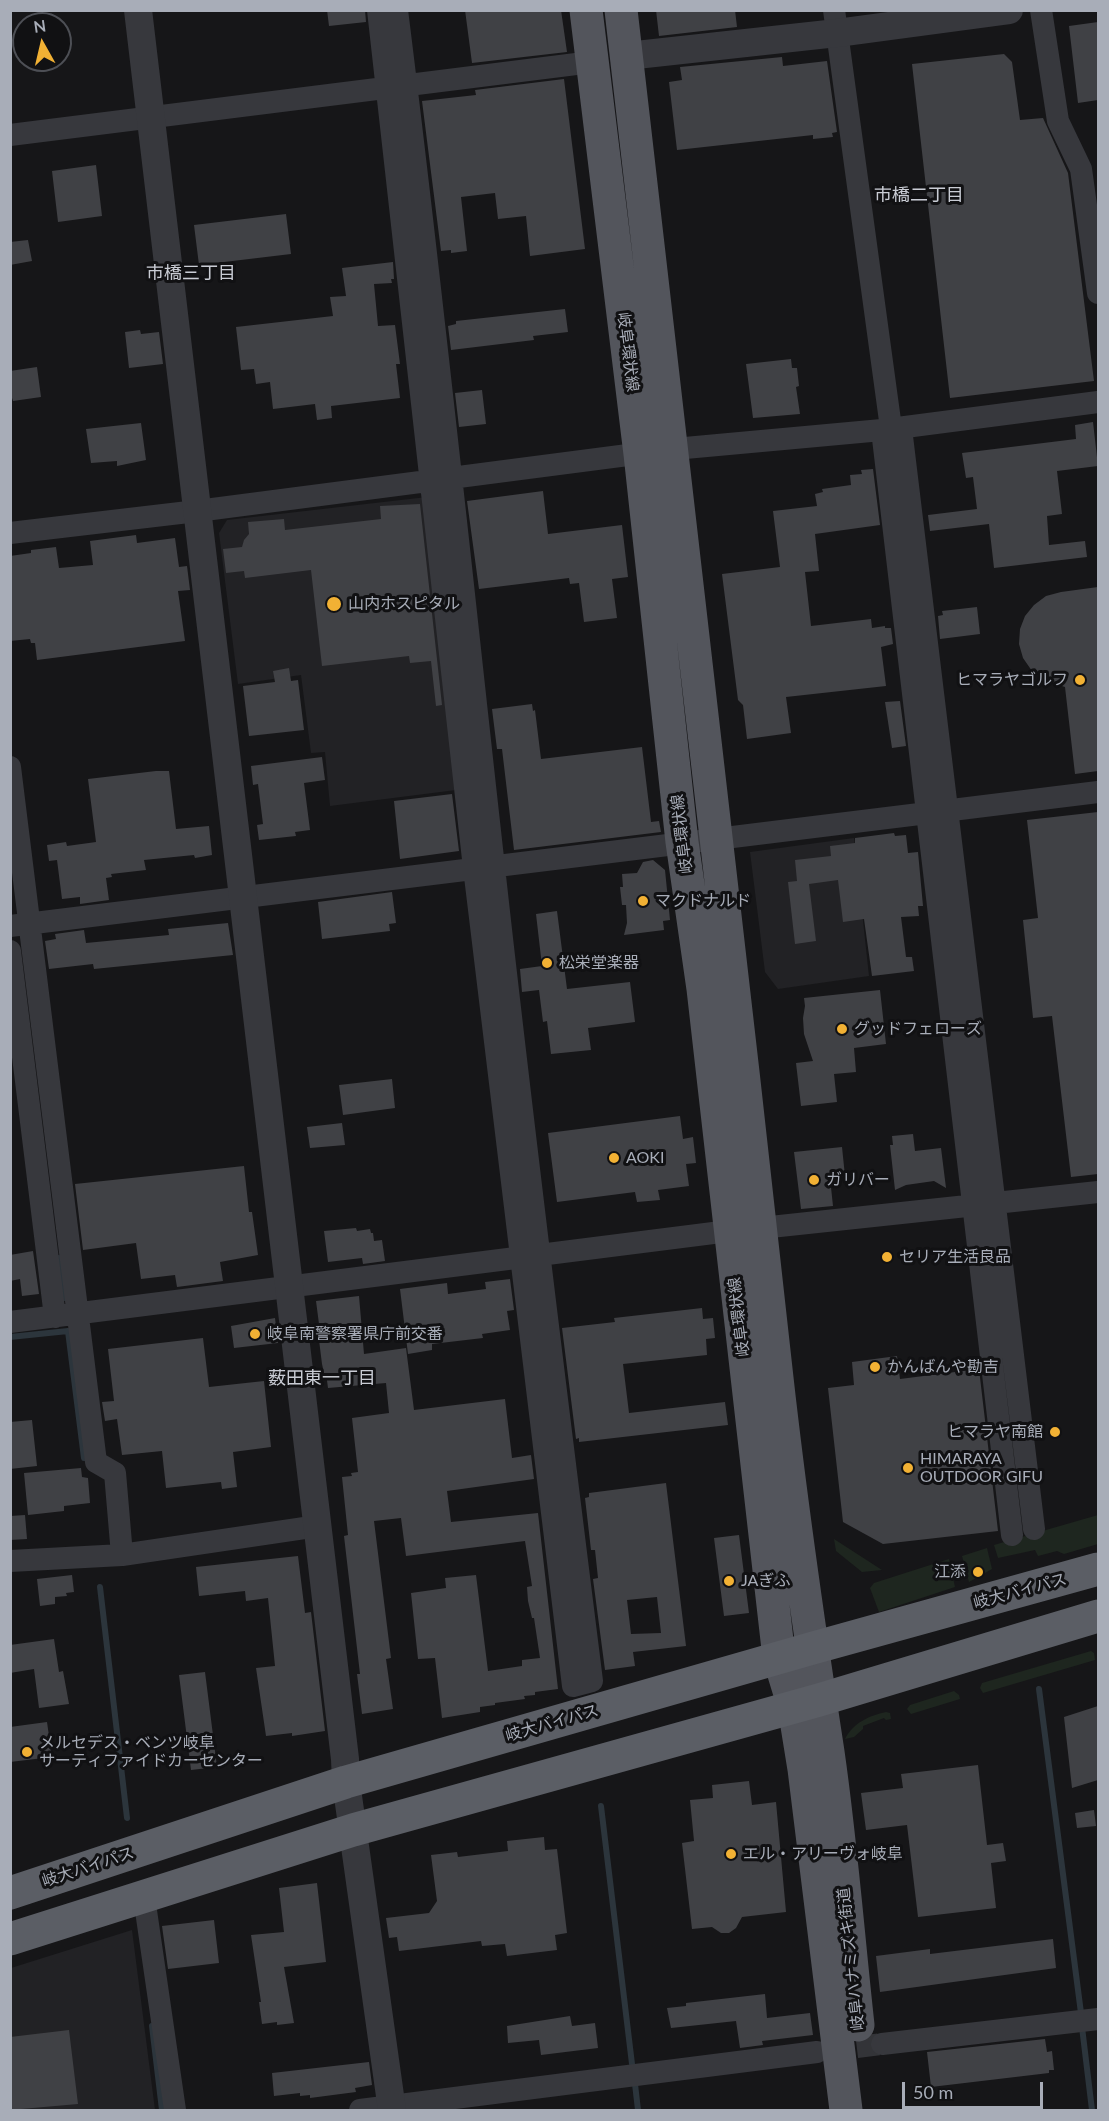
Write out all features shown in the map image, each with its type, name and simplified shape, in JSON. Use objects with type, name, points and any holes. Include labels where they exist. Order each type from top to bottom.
[{"type":"highway","name":"岐大バイパス","points":[[10,1893],[346,1782],[1098,1569]]},
{"type":"highway","points":[[10,1939],[353,1830],[807,1704],[1098,1616]]},
{"type":"main road","name":"岐阜環状線","points":[[586,10],[640,454],[682,842],[703,989],[779,1658],[807,1704]]},
{"type":"main road","name":"岐阜環状線","points":[[621,10],[674,449],[778,1383],[813,1648],[807,1704]]},
{"type":"main road","name":"岐阜ハナミズキ街道","points":[[807,1704],[804,1769],[846,2110]]},
{"type":"main road","name":"岐阜ハナミズキ街道","points":[[807,1704],[828,1754],[868,2110]]},
{"type":"street","points":[[138,10],[318,1526],[346,1782],[392,2109]]},
{"type":"street","points":[[378,10],[397,87]]},
{"type":"street","points":[[397,10],[397,87],[530,1257],[573,1686],[592,1681],[530,1257]]},
{"type":"street","points":[[627,56],[835,22],[1009,10]]},
{"type":"street","points":[[1041,10],[1058,122],[1081,169],[1098,294]]},
{"type":"street","points":[[835,22],[891,429],[984,1204],[1034,1529]]},
{"type":"street","points":[[10,135],[592,62]]},
{"type":"street","points":[[10,533],[674,449],[891,429],[1098,402]]},
{"type":"street","points":[[10,768],[20,925],[66,1315]]},
{"type":"street","points":[[20,925],[1098,792]]},
{"type":"street","points":[[10,951],[66,1315],[96,1462],[115,1473],[122,1555]]},
{"type":"street","points":[[761,1228],[1098,1192]]},
{"type":"street","points":[[984,1204],[1012,1535]]},
{"type":"street","points":[[10,1322],[729,1231]]},
{"type":"street","points":[[10,1561],[122,1555],[318,1526]]},
{"type":"street","points":[[144,1897],[176,2110]]},
{"type":"street","points":[[882,2044],[1098,2019]]},
{"type":"street","points":[[360,2110],[392,2109],[817,2052]]},
{"type":"shaded area","name":"山内ホスピタル","points":[[427,497],[464,789],[330,806],[325,752],[311,753],[301,675],[238,684],[219,533],[227,520]]},
{"type":"shaded area","points":[[854,838],[869,976],[778,989],[765,972],[750,852]]},
{"type":"shaded area","points":[[1098,1515],[1098,1544],[1064,1554],[1057,1551],[1038,1556],[1035,1550],[998,1558],[994,1545]]},
{"type":"shaded area","points":[[834,1539],[882,1570],[862,1572],[836,1551]]},
{"type":"shaded area","points":[[987,1548],[992,1569],[969,1582],[962,1556]]},
{"type":"shaded area","points":[[949,1559],[955,1587],[879,1612],[870,1588],[874,1583]]},
{"type":"shaded area","points":[[1091,1651],[1094,1653],[1095,1660],[983,1693],[980,1688],[982,1683]]},
{"type":"shaded area","points":[[954,1691],[960,1699],[911,1714],[907,1709],[910,1705]]},
{"type":"shaded area","points":[[886,1712],[890,1713],[891,1719],[884,1718],[863,1726],[863,1729],[854,1737],[845,1739],[862,1721]]},
{"type":"shaded area","points":[[132,1930],[155,2110],[11,2110],[11,1968]]},
{"type":"building","points":[[327,10],[365,10],[366,22],[329,26]]},
{"type":"building","points":[[465,10],[561,10],[567,52],[472,63]]},
{"type":"building","points":[[656,10],[735,10],[737,27],[659,36]]},
{"type":"building","points":[[1098,22],[1098,100],[1078,103],[1069,26]]},
{"type":"building","points":[[1004,54],[1012,62],[1020,120],[1043,118],[1068,173],[1094,381],[950,398],[912,64]]},
{"type":"building","points":[[782,57],[783,66],[827,61],[837,132],[832,133],[833,137],[813,139],[813,135],[677,150],[669,82],[682,80],[680,67]]},
{"type":"building","points":[[564,79],[585,249],[530,256],[526,216],[498,219],[495,193],[461,197],[467,251],[451,253],[451,250],[441,251],[422,101],[476,95],[475,90]]},
{"type":"building","points":[[96,165],[102,216],[58,222],[52,171]]},
{"type":"building","points":[[286,214],[291,254],[199,265],[194,225]]},
{"type":"building","points":[[28,240],[32,261],[10,265],[10,242]]},
{"type":"building","points":[[393,262],[394,279],[391,279],[392,283],[374,284],[378,326],[395,325],[400,364],[396,364],[400,398],[331,406],[332,418],[317,420],[315,404],[273,409],[270,382],[256,384],[254,369],[241,370],[236,327],[333,316],[330,297],[346,296],[342,268]]},
{"type":"building","points":[[565,309],[568,332],[533,336],[534,340],[451,350],[448,326],[456,324],[456,321]]},
{"type":"building","points":[[140,330],[141,334],[159,332],[163,364],[129,368],[125,332]]},
{"type":"building","points":[[791,359],[792,368],[797,368],[799,386],[796,387],[800,414],[753,418],[746,364]]},
{"type":"building","points":[[37,367],[41,397],[13,401],[12,398],[10,399],[10,371]]},
{"type":"building","points":[[482,390],[486,424],[459,427],[455,393]]},
{"type":"building","points":[[1093,422],[1098,466],[1057,471],[1062,514],[1047,516],[1049,545],[1085,541],[1087,557],[994,568],[989,524],[930,531],[928,515],[977,509],[973,477],[966,478],[962,453],[1076,439],[1075,425]]},
{"type":"building","points":[[141,423],[146,460],[117,466],[117,461],[91,463],[86,429]]},
{"type":"building","points":[[873,469],[880,525],[815,534],[819,571],[805,572],[811,626],[871,619],[872,628],[885,626],[885,628],[891,628],[893,644],[881,647],[886,686],[786,697],[791,733],[747,739],[743,705],[738,700],[722,574],[780,567],[773,511],[817,506],[815,494],[823,492],[822,489],[851,485],[850,475],[862,474],[861,470]]},
{"type":"building","points":[[543,491],[548,534],[622,525],[628,577],[612,579],[617,618],[584,622],[579,583],[570,584],[569,578],[479,589],[467,501]]},
{"type":"building","points":[[420,504],[442,705],[436,706],[431,661],[410,663],[409,656],[322,666],[311,570],[245,578],[244,571],[226,573],[223,549],[242,547],[249,534],[248,522],[284,519],[285,530],[381,519],[380,506]]},
{"type":"building","points":[[136,535],[137,543],[175,538],[179,567],[187,566],[190,590],[178,591],[185,641],[37,660],[35,643],[31,643],[30,639],[10,641],[10,556],[31,553],[31,550],[56,547],[59,568],[93,565],[90,541]]},
{"type":"building","points":[[1098,587],[1098,771],[1075,774],[1065,687],[1043,680],[1032,671],[1023,658],[1019,644],[1020,629],[1025,616],[1046,596]]},
{"type":"building","points":[[977,607],[980,634],[940,639],[938,616],[943,615],[942,611]]},
{"type":"building","points":[[289,668],[291,681],[298,680],[304,730],[249,736],[243,686],[275,682],[273,671]]},
{"type":"building","points":[[900,701],[906,746],[892,748],[885,702]]},
{"type":"building","points":[[532,704],[533,711],[535,710],[541,759],[642,747],[651,822],[659,821],[661,832],[514,850],[502,749],[497,749],[492,709]]},
{"type":"building","points":[[322,757],[325,780],[304,783],[310,830],[295,832],[296,836],[259,840],[257,825],[263,824],[258,784],[253,785],[251,766]]},
{"type":"building","points":[[169,771],[176,829],[209,826],[212,855],[144,860],[146,870],[111,874],[112,877],[106,878],[109,900],[80,904],[80,897],[62,899],[57,860],[49,861],[47,845],[66,842],[67,846],[96,842],[88,779]]},
{"type":"building","points":[[452,794],[459,851],[400,859],[394,801]]},
{"type":"building","points":[[1098,812],[1098,1174],[1071,1177],[1052,1016],[1033,1018],[1023,920],[1038,918],[1027,820]]},
{"type":"building","points":[[894,833],[895,836],[906,835],[908,853],[918,852],[923,906],[918,906],[919,916],[901,917],[906,957],[912,957],[914,971],[872,976],[864,919],[843,922],[838,880],[809,884],[816,941],[795,944],[788,882],[797,881],[795,860],[831,856],[830,846],[855,843],[855,838]]},
{"type":"building","points":[[653,860],[665,870],[670,920],[663,921],[664,930],[624,935],[627,923],[626,905],[622,905],[620,887],[623,887],[622,874],[637,873],[643,862]]},
{"type":"building","points":[[392,892],[396,923],[389,924],[390,931],[322,939],[318,902]]},
{"type":"building","points":[[557,911],[567,989],[630,982],[635,1022],[588,1028],[591,1050],[551,1054],[547,1021],[543,1022],[539,990],[522,992],[520,969],[542,966],[536,914]]},
{"type":"building","points":[[228,923],[233,955],[94,969],[93,964],[49,969],[45,941],[56,939],[55,934],[84,930],[86,943],[169,935],[168,929]]},
{"type":"building","points":[[880,990],[886,1044],[854,1048],[856,1072],[834,1074],[837,1102],[801,1106],[796,1063],[813,1061],[804,1034],[804,998]]},
{"type":"building","points":[[392,1079],[395,1108],[343,1115],[339,1085]]},
{"type":"building","points":[[680,1116],[683,1139],[693,1137],[696,1163],[686,1164],[689,1186],[658,1190],[660,1200],[637,1202],[635,1192],[557,1202],[548,1133]]},
{"type":"building","points":[[342,1123],[345,1145],[310,1148],[307,1127]]},
{"type":"building","points":[[913,1134],[915,1151],[941,1148],[946,1188],[934,1181],[906,1185],[895,1190],[890,1145],[893,1145],[892,1136]]},
{"type":"building","points":[[842,1147],[845,1176],[830,1178],[833,1206],[801,1209],[794,1152]]},
{"type":"building","points":[[244,1166],[249,1212],[252,1212],[258,1255],[220,1262],[223,1281],[177,1287],[175,1275],[141,1279],[136,1243],[83,1250],[75,1184]]},
{"type":"building","points":[[356,1228],[357,1231],[370,1229],[374,1241],[382,1240],[385,1261],[363,1264],[362,1258],[328,1262],[324,1231]]},
{"type":"building","points":[[33,1251],[39,1294],[22,1296],[20,1279],[10,1281],[10,1255]]},
{"type":"building","points":[[510,1279],[514,1310],[507,1311],[510,1330],[482,1334],[483,1338],[432,1344],[432,1350],[408,1354],[400,1289],[447,1283],[448,1294],[486,1289],[485,1282]]},
{"type":"building","points":[[359,1296],[364,1354],[406,1348],[414,1410],[505,1399],[512,1458],[531,1455],[534,1479],[447,1491],[451,1522],[538,1513],[558,1689],[535,1692],[535,1695],[524,1696],[525,1699],[480,1707],[480,1712],[442,1718],[435,1658],[418,1659],[411,1593],[446,1588],[445,1578],[476,1575],[488,1671],[522,1666],[522,1660],[540,1658],[534,1618],[532,1618],[528,1601],[527,1587],[532,1586],[525,1541],[406,1556],[401,1518],[374,1521],[391,1658],[386,1659],[393,1709],[362,1714],[357,1674],[360,1674],[344,1536],[348,1535],[342,1477],[352,1476],[351,1473],[358,1472],[352,1418],[389,1413],[386,1383],[328,1388],[322,1364],[316,1301]]},
{"type":"building","points":[[702,1308],[703,1319],[713,1318],[715,1338],[706,1339],[707,1355],[623,1364],[629,1413],[725,1402],[728,1425],[579,1442],[579,1438],[576,1439],[562,1328],[615,1322],[614,1318]]},
{"type":"building","name":"岐阜南警察署県庁前交番","points":[[275,1318],[278,1343],[234,1348],[231,1326]]},
{"type":"building","points":[[203,1338],[209,1387],[264,1381],[271,1447],[233,1452],[237,1487],[222,1489],[221,1482],[166,1488],[162,1451],[122,1455],[117,1419],[105,1421],[102,1402],[114,1401],[108,1349]]},
{"type":"building","points":[[897,1356],[900,1379],[979,1369],[998,1531],[883,1544],[843,1522],[828,1388],[854,1385],[852,1362]]},
{"type":"building","points":[[32,1420],[37,1466],[10,1469],[10,1422]]},
{"type":"building","points":[[81,1468],[82,1477],[88,1478],[90,1503],[64,1506],[64,1511],[28,1515],[24,1473]]},
{"type":"building","points":[[666,1483],[686,1646],[633,1652],[635,1666],[605,1670],[593,1579],[598,1578],[595,1550],[591,1550],[585,1498],[589,1497],[589,1493]],"holes":[[[657,1597],[661,1633],[631,1634],[627,1600]]]},
{"type":"building","points":[[25,1515],[27,1539],[10,1540],[10,1516]]},
{"type":"building","points":[[739,1535],[749,1613],[724,1616],[714,1538]]},
{"type":"building","points":[[298,1556],[305,1613],[311,1612],[325,1731],[292,1736],[292,1733],[266,1736],[256,1668],[275,1666],[268,1598],[246,1601],[245,1591],[199,1596],[196,1567]]},
{"type":"building","points":[[72,1575],[74,1592],[66,1593],[67,1596],[55,1597],[55,1604],[40,1606],[37,1579]]},
{"type":"building","points":[[54,1639],[59,1672],[63,1671],[69,1704],[39,1708],[34,1669],[10,1673],[10,1645]]},
{"type":"building","points":[[205,1672],[217,1767],[191,1770],[179,1675]]},
{"type":"building","points":[[1098,1706],[1098,1780],[1072,1788],[1064,1717]]},
{"type":"building","points":[[47,1722],[52,1757],[10,1762],[10,1727]]},
{"type":"building","points":[[978,1765],[987,1845],[1003,1843],[1006,1861],[991,1863],[996,1908],[918,1917],[907,1825],[866,1830],[861,1793],[903,1788],[901,1774]]},
{"type":"building","name":"エル・アリーヴォ岐阜","points":[[749,1781],[752,1805],[776,1802],[786,1912],[742,1917],[736,1928],[729,1933],[721,1933],[712,1927],[692,1929],[682,1843],[694,1841],[690,1800],[713,1798],[712,1785]]},
{"type":"building","points":[[1094,1810],[1096,1826],[1077,1828],[1075,1813]]},
{"type":"building","points":[[544,1837],[545,1850],[557,1849],[567,1933],[555,1935],[557,1950],[507,1956],[505,1944],[482,1946],[481,1941],[399,1951],[397,1937],[389,1938],[386,1918],[429,1913],[437,1901],[431,1855],[457,1852],[458,1857],[508,1851],[507,1841]]},
{"type":"building","points":[[317,1883],[326,1962],[284,1967],[294,2023],[262,2024],[251,1935],[284,1932],[279,1888]]},
{"type":"building","points":[[214,1920],[219,1963],[168,1969],[162,1926]]},
{"type":"building","points":[[1053,1939],[1056,1968],[880,1992],[876,1956],[930,1949],[930,1954]]},
{"type":"building","points":[[765,1994],[767,2018],[810,2013],[813,2035],[762,2041],[763,2045],[740,2048],[736,2021],[671,2028],[667,2008],[686,2006],[686,2003]]},
{"type":"building","points":[[570,2016],[572,2026],[595,2023],[598,2048],[541,2055],[539,2040],[508,2043],[507,2026]]},
{"type":"building","points":[[69,2030],[78,2104],[10,2110],[10,2037]]},
{"type":"building","points":[[1045,2039],[1047,2052],[1052,2051],[1054,2070],[1049,2070],[1049,2073],[931,2087],[927,2052]]},
{"type":"building","points":[[369,2062],[372,2085],[355,2088],[356,2092],[310,2098],[310,2095],[300,2096],[300,2093],[274,2096],[272,2073]]},
{"type":"waterway","points":[[59,1258],[64,1298]]},
{"type":"waterway","points":[[10,1337],[68,1331],[84,1458]]},
{"type":"waterway","points":[[100,1587],[127,1818]]},
{"type":"waterway","points":[[1039,1689],[1081,2013]]},
{"type":"waterway","points":[[601,1806],[632,2064]]},
{"type":"waterway","points":[[152,2026],[162,2110]]},
{"type":"waterway","points":[[1082,2027],[1092,2110]]},
{"type":"waterway","points":[[635,2084],[638,2110]]},
{"type":"tunnel","points":[[824,2051],[882,2044]]},
{"type":"place","name":"山内ホスピタル","points":[[334,604]]},
{"type":"place","name":"ヒマラヤゴルフ","points":[[1080,680]]},
{"type":"place","name":"マクドナルド","points":[[643,901]]},
{"type":"place","name":"松栄堂楽器","points":[[547,963]]},
{"type":"place","name":"グッドフェローズ","points":[[842,1029]]},
{"type":"place","name":"AOKI","points":[[614,1158]]},
{"type":"place","name":"ガリバー","points":[[814,1180]]},
{"type":"place","name":"セリア生活良品","points":[[887,1257]]},
{"type":"place","name":"岐阜南警察署県庁前交番","points":[[255,1334]]},
{"type":"place","name":"かんばんや勘吉","points":[[875,1367]]},
{"type":"place","name":"ヒマラヤ南館","points":[[1055,1432]]},
{"type":"place","name":"HIMARAYA OUTDOOR GIFU","points":[[908,1468]]},
{"type":"place","name":"江添","points":[[978,1572]]},
{"type":"place","name":"JAぎふ","points":[[729,1581]]},
{"type":"place","name":"メルセデス・ベンツ岐阜 サーティファイドカーセンター","points":[[27,1752]]},
{"type":"place","name":"エル・アリーヴォ岐阜","points":[[731,1854]]},
{"type":"district","name":"市橋二丁目","points":[[919,195]]},
{"type":"district","name":"市橋三丁目","points":[[191,273]]},
{"type":"district","name":"薮田東一丁目","points":[[322,1378]]}]
